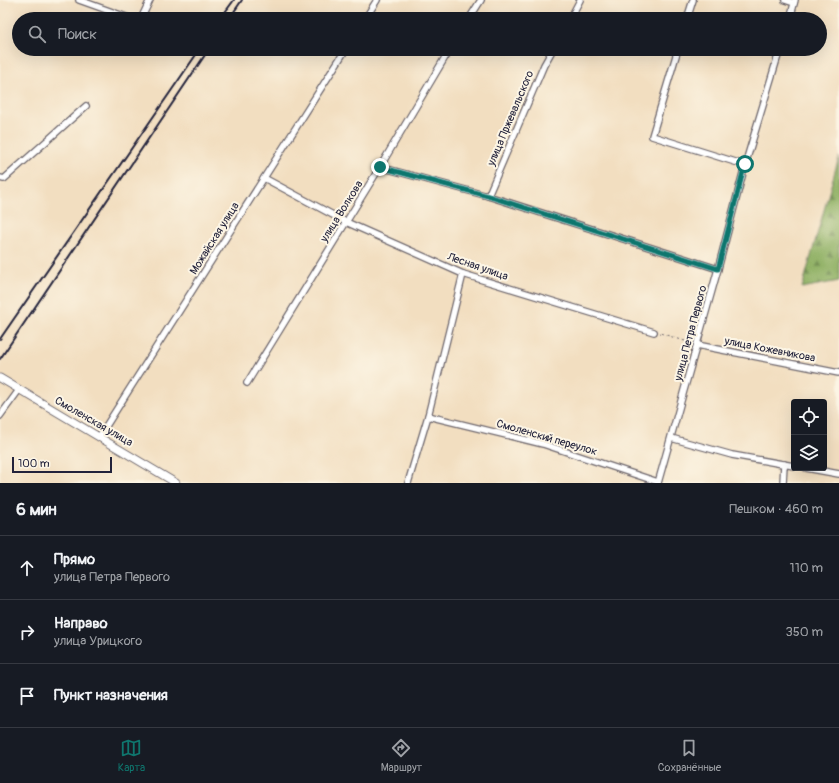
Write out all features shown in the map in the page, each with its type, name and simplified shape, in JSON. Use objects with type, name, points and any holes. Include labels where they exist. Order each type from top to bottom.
[{"type":"street","points":[[79,0],[112,12]]},
{"type":"street","points":[[144,12],[150,0]]},
{"type":"street","points":[[369,12],[377,0]]},
{"type":"street","points":[[473,12],[481,0]]},
{"type":"street","points":[[574,12],[580,0]]},
{"type":"street","points":[[689,12],[693,0]]},
{"type":"street","points":[[785,0],[795,2],[792,12]]},
{"type":"street","name":"Можайская улица","points":[[99,437],[342,56]]},
{"type":"street","name":"улица Волкова","points":[[247,383],[380,167],[446,56]]},
{"type":"street","name":"улица Пржевальского","points":[[488,196],[549,56]]},
{"type":"street","points":[[676,56],[652,136],[745,164]]},
{"type":"street","name":"улица Петра Первого","points":[[658,482],[718,269],[745,164],[778,56]]},
{"type":"street","points":[[0,178],[4,179],[86,106]]},
{"type":"street","points":[[380,167],[488,196],[718,269]]},
{"type":"street","name":"Лесная улица","points":[[264,178],[346,222],[464,274],[654,332]]},
{"type":"street","points":[[408,483],[428,416],[464,274]]},
{"type":"street","name":"улица Кожевникова","points":[[697,345],[839,373]]},
{"type":"street","name":"Смоленская улица","points":[[0,378],[176,483]]},
{"type":"street","points":[[0,416],[19,390]]},
{"type":"street","name":"Смоленский переулок","points":[[428,416],[543,444],[658,482]]},
{"type":"street","points":[[671,438],[732,455],[791,465]]},
{"type":"street","points":[[783,483],[784,464]]},
{"type":"street","points":[[822,471],[839,474]]},
{"type":"path","points":[[654,332],[697,345]]},
{"type":"green space","points":[[839,157],[839,281],[802,288]]},
{"type":"railway","points":[[225,12],[234,0]]},
{"type":"railway","points":[[234,12],[242,0]]},
{"type":"railway","points":[[0,339],[195,56]]},
{"type":"railway","points":[[0,359],[204,56]]},
{"type":"route","points":[[380,167],[488,196],[718,269],[745,164]]}]
